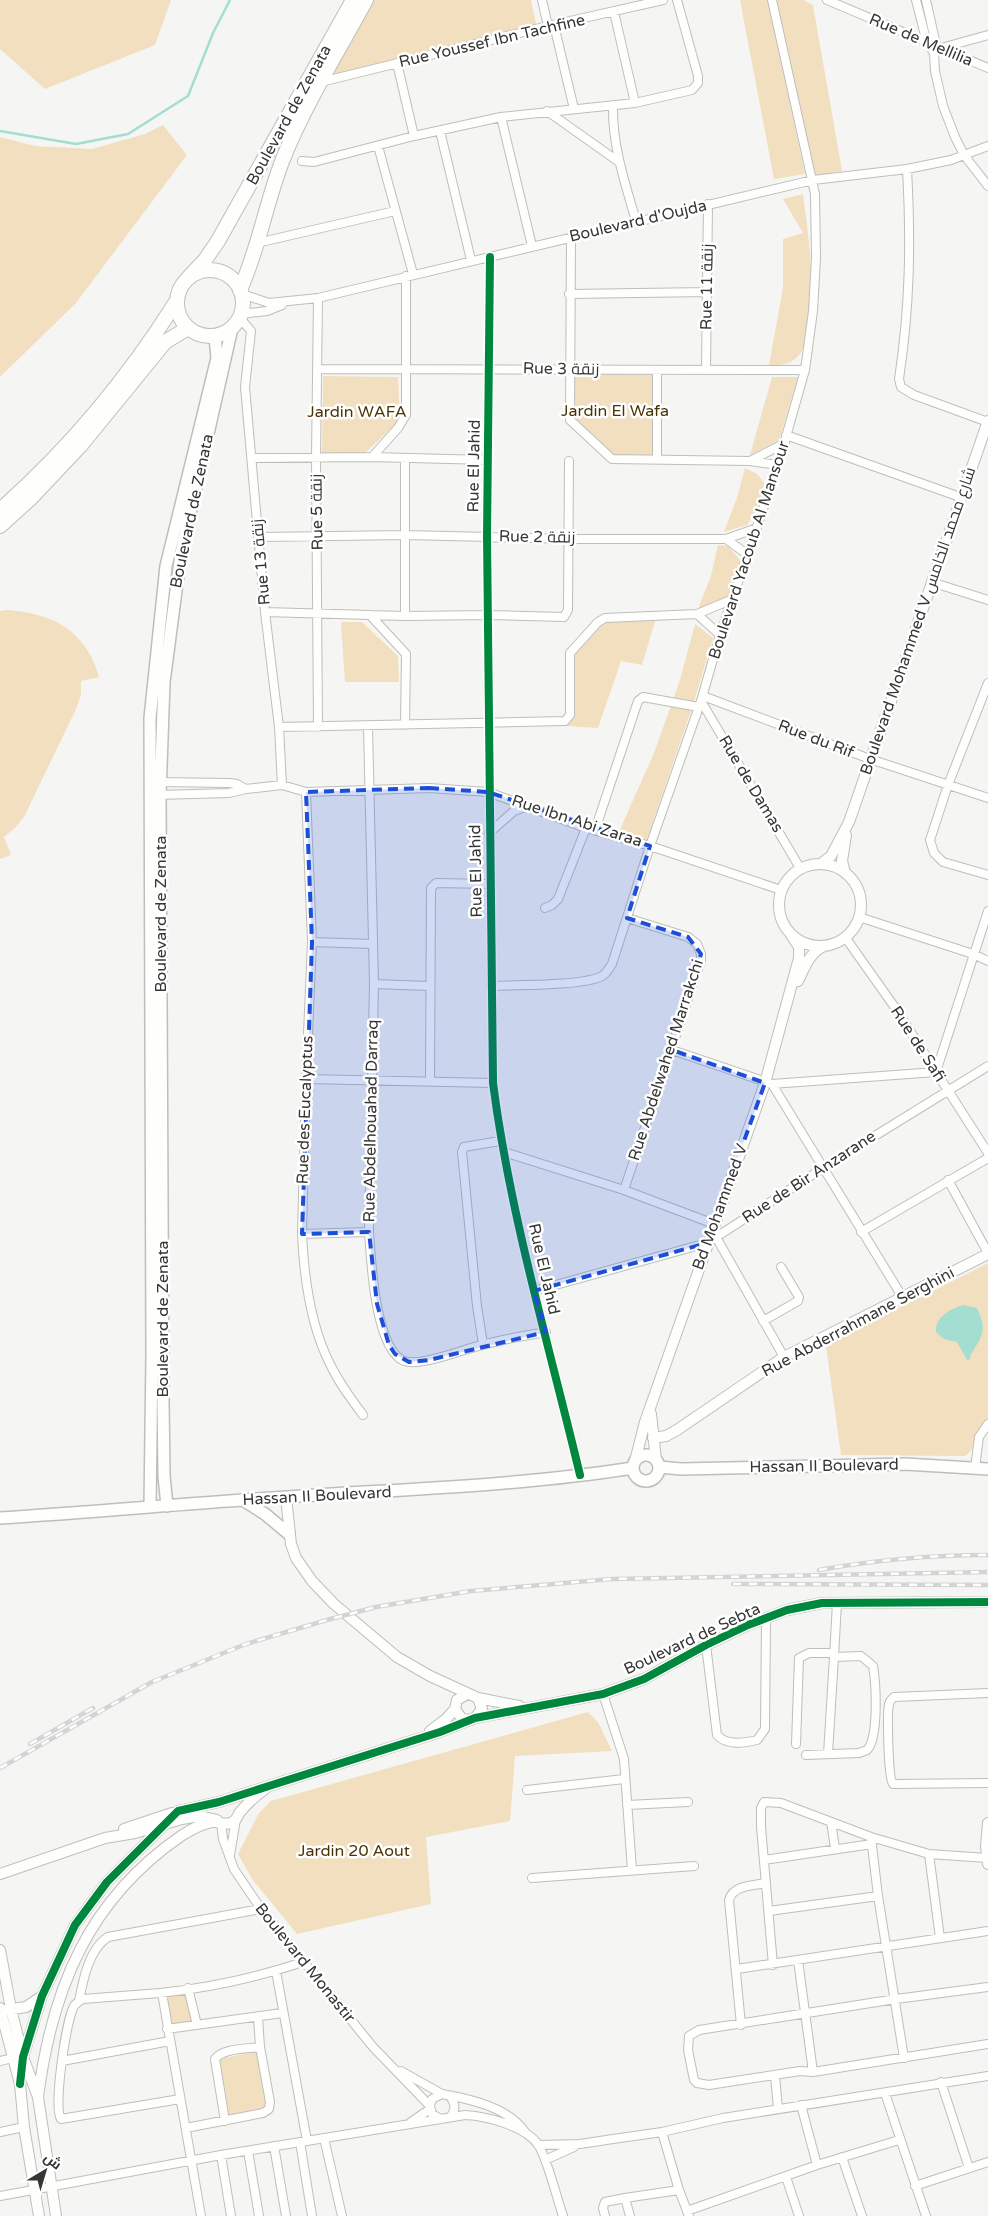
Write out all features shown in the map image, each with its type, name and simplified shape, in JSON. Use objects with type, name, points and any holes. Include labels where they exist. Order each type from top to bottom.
[{"type":"highway","name":"Boulevard de Zenata","points":[[188,278],[205,260],[222,233],[353,0]]},
{"type":"highway","name":"Boulevard de Zenata","points":[[241,292],[282,162],[298,124],[366,0]]},
{"type":"highway","points":[[0,510],[50,462],[82,427],[154,335],[176,302],[180,289],[188,278],[197,272],[207,270],[227,275],[235,281],[243,300],[238,320],[215,336],[205,336],[188,328],[181,321],[176,302]]},
{"type":"highway","points":[[0,526],[31,498],[82,445],[165,342],[188,328]]},
{"type":"main road","name":"Boulevard de Zenata","points":[[167,1506],[164,1476],[157,1284],[156,751],[179,562],[238,320]]},
{"type":"main road","name":"Boulevard de Zenata","points":[[156,751],[152,680],[166,566],[217,358],[215,336]]},
{"type":"main road","name":"Boulevard de Zenata","points":[[150,1507],[157,1284]]},
{"type":"main road","points":[[645,1455],[658,1463],[657,1475],[649,1480],[640,1479],[637,1476],[634,1465],[645,1455]]},
{"type":"main road","name":"Hassan II Boulevard","points":[[658,1463],[680,1468],[905,1464],[988,1469]]},
{"type":"main road","name":"Hassan II Boulevard","points":[[0,1518],[580,1476],[634,1465]]},
{"type":"main road","points":[[151,1477],[164,1476]]},
{"type":"main road","points":[[243,1500],[271,1518],[289,1534]]},
{"type":"street","points":[[542,0],[551,25],[574,109]]},
{"type":"street","name":"Rue Youssef Ibn Tachfine","points":[[321,82],[551,25],[663,0]]},
{"type":"street","points":[[302,161],[314,162],[414,136],[501,117],[635,103],[692,90],[698,83],[698,76],[677,0]]},
{"type":"street","name":"Boulevard Yacoub Al Mansour","points":[[491,986],[553,984],[593,979],[602,976],[612,964],[650,846],[701,701],[720,635],[786,439],[805,370],[813,311],[816,258],[813,180],[772,0]]},
{"type":"street","name":"Rue de Mellilia","points":[[827,0],[927,43],[938,50],[988,68]]},
{"type":"street","points":[[916,0],[927,43]]},
{"type":"street","points":[[926,0],[938,50],[935,71],[943,106],[955,138],[964,155],[988,186]]},
{"type":"street","points":[[614,12],[635,103]]},
{"type":"street","points":[[938,50],[988,35]]},
{"type":"street","points":[[397,63],[414,136]]},
{"type":"street","points":[[613,105],[612,126],[619,162],[636,222]]},
{"type":"street","points":[[547,111],[619,162]]},
{"type":"street","points":[[501,117],[532,246]]},
{"type":"street","points":[[440,131],[471,260]]},
{"type":"street","points":[[372,457],[398,428],[406,415],[409,275],[378,146]]},
{"type":"street","name":"Boulevard d'Oujda","points":[[241,292],[264,302],[288,302],[318,298],[813,180],[907,169],[964,155],[988,146]]},
{"type":"street","points":[[907,169],[911,259],[906,326],[899,379],[900,387],[914,395],[988,422]]},
{"type":"street","name":"Rue 11 زنقة","points":[[706,370],[708,204]]},
{"type":"street","points":[[257,242],[395,211]]},
{"type":"street","points":[[571,237],[569,294],[570,420],[612,459],[750,461],[778,465]]},
{"type":"street","name":"Rue El Jahid","points":[[490,256],[487,536],[489,615],[488,792],[493,1082],[500,1141],[534,1291],[546,1332],[580,1476]]},
{"type":"street","points":[[569,294],[707,292]]},
{"type":"street","name":"Rue 5 زنقة","points":[[318,298],[316,457],[318,727]]},
{"type":"street","name":"Boulevard d'Oujda","points":[[238,320],[288,302]]},
{"type":"street","name":"Rue 13 زنقة","points":[[238,320],[251,331],[245,387],[265,612],[279,728],[282,785]]},
{"type":"street","name":"Rue 3 زنقة","points":[[318,369],[805,370]]},
{"type":"street","points":[[657,371],[657,459]]},
{"type":"street","name":"Boulevard Mohammed V شارع محمد الخامس","points":[[821,864],[834,852],[848,822],[960,497],[988,422]]},
{"type":"street","points":[[750,461],[786,439],[960,497]]},
{"type":"street","points":[[252,458],[372,457],[488,460]]},
{"type":"street","points":[[405,458],[405,616]]},
{"type":"street","points":[[265,612],[405,616],[566,615],[569,539],[568,461]]},
{"type":"street","name":"Rue 2 زنقة","points":[[259,537],[406,535],[569,539],[726,538],[757,528]]},
{"type":"street","points":[[726,538],[748,555]]},
{"type":"street","points":[[931,582],[988,600]]},
{"type":"street","points":[[279,728],[565,721],[570,715],[570,653],[598,622],[605,618],[697,614],[732,599]]},
{"type":"street","points":[[697,614],[720,635]]},
{"type":"street","points":[[370,615],[406,654],[405,725]]},
{"type":"street","points":[[988,683],[948,785],[930,840],[932,850],[943,862],[988,875]]},
{"type":"street","name":"Rue du Rif","points":[[594,830],[638,701],[646,697],[701,701],[988,798]]},
{"type":"street","name":"Rue de Damas","points":[[701,701],[800,868]]},
{"type":"street","name":"Rue Abdelhouahad Darraq","points":[[368,727],[374,984],[369,1232],[372,1273],[379,1317],[389,1345],[395,1354],[405,1361],[421,1361],[483,1344],[546,1332]]},
{"type":"street","points":[[155,782],[229,783],[238,784],[246,789]]},
{"type":"street","points":[[155,795],[229,793],[282,785],[306,792]]},
{"type":"street","name":"Rue Ibn Abi Zaraa","points":[[306,792],[370,788],[429,788],[488,792],[586,828],[650,846],[781,890]]},
{"type":"street","name":"Rue des Eucalyptus","points":[[306,792],[312,942],[302,1234],[305,1276],[322,1346],[342,1385],[363,1415]]},
{"type":"street","points":[[489,833],[514,811],[528,806]]},
{"type":"street","name":"Boulevard Mohammed V شارع محمد الخامس","points":[[845,872],[842,861],[848,822]]},
{"type":"street","points":[[545,908],[552,906],[558,899],[586,828]]},
{"type":"street","points":[[821,864],[838,868],[845,872],[852,880],[860,897],[859,917],[854,928],[835,943],[824,946],[812,945],[791,935],[784,925],[778,902],[781,890],[788,878],[800,868],[821,864]]},
{"type":"street","points":[[430,1080],[431,888],[436,883],[490,884]]},
{"type":"street","points":[[672,1050],[768,1083],[936,1072],[988,911]]},
{"type":"street","points":[[859,917],[973,954],[988,961]]},
{"type":"street","name":"Rue Abdelwahed Marrakchi","points":[[624,1190],[672,1050],[697,973],[701,954],[696,943],[688,937],[628,918]]},
{"type":"street","name":"Bd Mohammed V","points":[[634,1465],[642,1431],[712,1240],[714,1224],[768,1083],[799,952],[791,935]]},
{"type":"street","name":"Rue de Safi","points":[[845,937],[896,1009],[988,1153]]},
{"type":"street","points":[[312,942],[373,944]]},
{"type":"street","name":"Bd Mohammed V","points":[[788,1003],[810,956],[824,946]]},
{"type":"street","points":[[374,984],[429,986]]},
{"type":"street","name":"Rue de Bir Anzarane","points":[[534,1291],[712,1240],[948,1089],[988,1066]]},
{"type":"street","points":[[306,1079],[493,1082]]},
{"type":"street","points":[[768,1083],[903,1298]]},
{"type":"street","points":[[483,1344],[462,1152],[464,1147],[470,1145],[500,1141]]},
{"type":"street","points":[[504,1152],[624,1190],[714,1224]]},
{"type":"street","points":[[861,1232],[988,1158]]},
{"type":"street","points":[[948,1180],[988,1253]]},
{"type":"street","points":[[302,1234],[369,1232]]},
{"type":"street","points":[[712,1240],[784,1358]]},
{"type":"street","name":"Rue Abderrahmane Serghini","points":[[652,1438],[666,1436],[677,1430],[784,1358],[988,1253]]},
{"type":"street","points":[[763,1321],[798,1301],[799,1297],[781,1267]]},
{"type":"street","name":"Bd Mohammed V","points":[[651,1410],[652,1438],[658,1463]]},
{"type":"street","points":[[975,1468],[979,1437],[988,1424]]},
{"type":"street","points":[[286,1497],[289,1534],[296,1558],[334,1604],[397,1657],[430,1676],[478,1698],[482,1709],[473,1719],[462,1719],[447,1692],[430,1676]]},
{"type":"street","name":"Boulevard de Sebta","points":[[105,1838],[178,1811],[272,1785],[424,1735],[440,1732],[473,1719],[603,1694],[660,1671],[706,1645],[766,1619],[806,1605],[988,1602]]},
{"type":"street","points":[[828,1754],[837,1603]]},
{"type":"street","points":[[706,1645],[717,1735],[730,1743],[757,1740],[765,1729],[766,1619]]},
{"type":"street","points":[[796,1744],[799,1658],[809,1653],[861,1656],[873,1666],[875,1678],[874,1740],[872,1745],[865,1751],[806,1755]]},
{"type":"street","points":[[988,1693],[894,1698],[889,1704],[889,1775],[893,1784],[988,1783]]},
{"type":"street","points":[[424,1735],[439,1725],[460,1697],[467,1694]]},
{"type":"street","points":[[603,1694],[622,1750],[632,1870]]},
{"type":"street","name":"Boulevard de Sebta","points":[[478,1698],[528,1707]]},
{"type":"street","points":[[527,1790],[624,1779]]},
{"type":"street","points":[[0,1874],[105,1838],[128,1835],[189,1817],[205,1816],[229,1824],[257,1795],[272,1785]]},
{"type":"street","points":[[219,1821],[214,1810],[222,1800],[236,1804],[237,1817],[231,1840],[230,1860]]},
{"type":"street","points":[[627,1806],[688,1802]]},
{"type":"street","points":[[773,1965],[760,1808],[764,1802],[781,1804],[831,1822],[871,1840],[929,1854],[988,1861],[986,1846],[988,1823]]},
{"type":"street","points":[[39,2216],[24,2128],[18,2058],[42,1996],[75,1925],[107,1882],[178,1811]]},
{"type":"street","points":[[56,2216],[38,2097],[43,2056],[55,2008],[74,1958],[93,1926],[125,1886],[164,1848],[204,1824],[219,1821]]},
{"type":"street","name":"Boulevard Monastir","points":[[219,1821],[230,1860],[239,1879],[261,1909],[386,2062],[418,2091],[430,2108]]},
{"type":"street","points":[[831,1822],[834,1848]]},
{"type":"street","points":[[128,1835],[137,1851]]},
{"type":"street","points":[[764,1860],[871,1840]]},
{"type":"street","points":[[871,1840],[904,2058]]},
{"type":"street","points":[[929,1854],[940,1938]]},
{"type":"street","points":[[0,1865],[10,1870]]},
{"type":"street","points":[[532,1878],[694,1866]]},
{"type":"street","points":[[741,2025],[737,1969],[730,1916],[730,1894],[738,1889],[766,1883]]},
{"type":"street","points":[[769,1911],[878,1896]]},
{"type":"street","points":[[180,2099],[61,2119],[58,2115],[62,2061],[74,2006],[79,2001],[88,1968],[100,1945],[108,1937],[261,1909]]},
{"type":"street","points":[[737,1969],[988,1931]]},
{"type":"street","points":[[0,1950],[3,2010],[18,2058],[38,2097]]},
{"type":"street","points":[[798,1960],[804,2015],[814,2072]]},
{"type":"street","points":[[79,2001],[162,1993],[276,1971],[303,1962]]},
{"type":"street","points":[[276,1971],[282,2013],[296,2077],[312,2216]]},
{"type":"street","points":[[188,1988],[197,2025]]},
{"type":"street","points":[[988,1988],[896,1999],[741,2025],[699,2030],[689,2036],[688,2050],[694,2080],[697,2083],[709,2085],[800,2071],[814,2072],[988,2044]]},
{"type":"street","points":[[162,1993],[201,2216]]},
{"type":"street","points":[[3,2010],[26,2007],[42,1996]]},
{"type":"street","points":[[168,2029],[282,2013]]},
{"type":"street","points":[[186,2128],[263,2112],[270,2107],[260,2047],[258,2017]]},
{"type":"street","points":[[62,2061],[170,2041]]},
{"type":"street","points":[[225,2121],[215,2059],[218,2054],[260,2047]]},
{"type":"street","points":[[0,2061],[18,2058]]},
{"type":"street","name":"Boulevard Monastir","points":[[386,2062],[446,2095],[502,2112],[520,2125],[525,2133],[538,2145],[545,2160],[563,2216]]},
{"type":"street","points":[[775,2076],[778,2109]]},
{"type":"street","points":[[538,2145],[580,2144],[662,2132],[723,2118],[988,2076]]},
{"type":"street","points":[[941,2082],[969,2168]]},
{"type":"street","points":[[885,2093],[899,2140],[926,2216]]},
{"type":"street","points":[[0,2196],[221,2155],[407,2125],[450,2117],[455,2109],[455,2104],[446,2095],[432,2099],[430,2108],[407,2125]]},
{"type":"street","points":[[801,2105],[817,2165]]},
{"type":"street","points":[[430,2108],[436,2117],[440,2119]]},
{"type":"street","name":"Boulevard Monastir","points":[[450,2117],[465,2115],[484,2116],[525,2133]]},
{"type":"street","points":[[0,2132],[24,2128]]},
{"type":"street","points":[[662,2132],[679,2190],[688,2213],[817,2165],[899,2140]]},
{"type":"street","points":[[324,2138],[342,2216]]},
{"type":"street","points":[[545,2160],[580,2144]]},
{"type":"street","points":[[274,2146],[286,2216]]},
{"type":"street","points":[[248,2151],[259,2216]]},
{"type":"street","points":[[221,2155],[232,2216]]},
{"type":"street","points":[[842,2157],[862,2216]]},
{"type":"street","points":[[915,2186],[988,2162]]},
{"type":"street","points":[[786,2177],[799,2216]]},
{"type":"street","points":[[605,2216],[603,2208],[605,2202],[679,2190]]},
{"type":"street","points":[[624,2198],[630,2216]]},
{"type":"highlighted area","points":[[429,788],[488,792],[650,846],[627,918],[688,937],[701,954],[672,1050],[765,1083],[707,1243],[534,1291],[546,1332],[429,1360],[409,1362],[395,1354],[389,1345],[377,1304],[369,1232],[302,1234],[312,942],[306,792]]},
{"type":"green space","points":[[0,0],[171,0],[155,45],[45,89],[0,49]]},
{"type":"green space","points":[[373,0],[531,0],[537,28],[330,78]]},
{"type":"green space","points":[[740,0],[768,0],[805,174],[774,179]]},
{"type":"green space","points":[[776,0],[804,0],[813,5],[842,171],[814,176]]},
{"type":"green space","points":[[163,125],[187,155],[76,303],[0,377],[0,137],[35,146],[92,149],[145,134]]},
{"type":"green space","points":[[803,194],[811,267],[809,322],[801,353],[786,364],[769,365],[783,288],[783,239],[803,233],[783,199]]},
{"type":"green space","name":"Jardin El Wafa","points":[[571,369],[657,371],[657,459],[604,455],[566,423]]},
{"type":"green space","name":"Jardin WAFA","points":[[323,376],[398,377],[400,420],[364,454],[322,455]]},
{"type":"green space","points":[[772,377],[798,377],[779,440],[750,455]]},
{"type":"green space","points":[[745,468],[757,474],[765,484],[756,511],[747,525],[724,532],[737,498]]},
{"type":"green space","points":[[718,545],[728,546],[741,561],[729,596],[698,609],[711,576]]},
{"type":"green space","points":[[7,610],[39,615],[65,627],[85,647],[99,677],[81,681],[81,694],[77,707],[24,817],[4,837],[11,855],[0,859],[0,611]]},
{"type":"green space","points":[[609,613],[656,618],[642,665],[621,661],[598,728],[566,726],[568,658]]},
{"type":"green space","points":[[341,622],[362,622],[398,656],[399,682],[345,682]]},
{"type":"green space","points":[[695,624],[713,638],[694,702],[646,842],[617,836],[654,753],[680,680]]},
{"type":"green space","points":[[988,1263],[988,1419],[976,1434],[971,1451],[965,1456],[841,1455],[825,1339],[913,1301]]},
{"type":"green space","name":"Jardin 20 Aout","points":[[588,1712],[598,1722],[612,1751],[515,1756],[510,1821],[426,1837],[431,1904],[297,1934],[252,1879],[238,1854],[259,1813],[271,1801]]},
{"type":"green space","points":[[188,1989],[193,2024],[167,2032],[160,1993]]},
{"type":"green space","points":[[259,2051],[271,2115],[222,2123],[210,2061]]},
{"type":"shaded area","points":[[963,1305],[977,1308],[983,1328],[970,1356],[971,1359],[967,1360],[957,1342],[944,1339],[936,1332],[938,1322],[944,1314]]},
{"type":"waterway","points":[[0,131],[76,144],[128,134],[188,96],[213,33],[230,0]]},
{"type":"railway","points":[[819,1570],[903,1559],[988,1555]]},
{"type":"railway","points":[[0,1768],[152,1682],[246,1644],[376,1607],[471,1591],[612,1579],[988,1572]]},
{"type":"railway","points":[[733,1584],[988,1585]]},
{"type":"railway","points":[[30,1744],[93,1708]]},
{"type":"cycle path","points":[[490,257],[487,536],[493,1083],[509,1182],[531,1280],[580,1475]]},
{"type":"cycle path","points":[[20,2084],[23,2057],[42,1996],[75,1925],[107,1882],[178,1811],[219,1802],[440,1732],[475,1718],[603,1694],[644,1679],[706,1645],[748,1625],[787,1610],[822,1603],[988,1602]]}]
